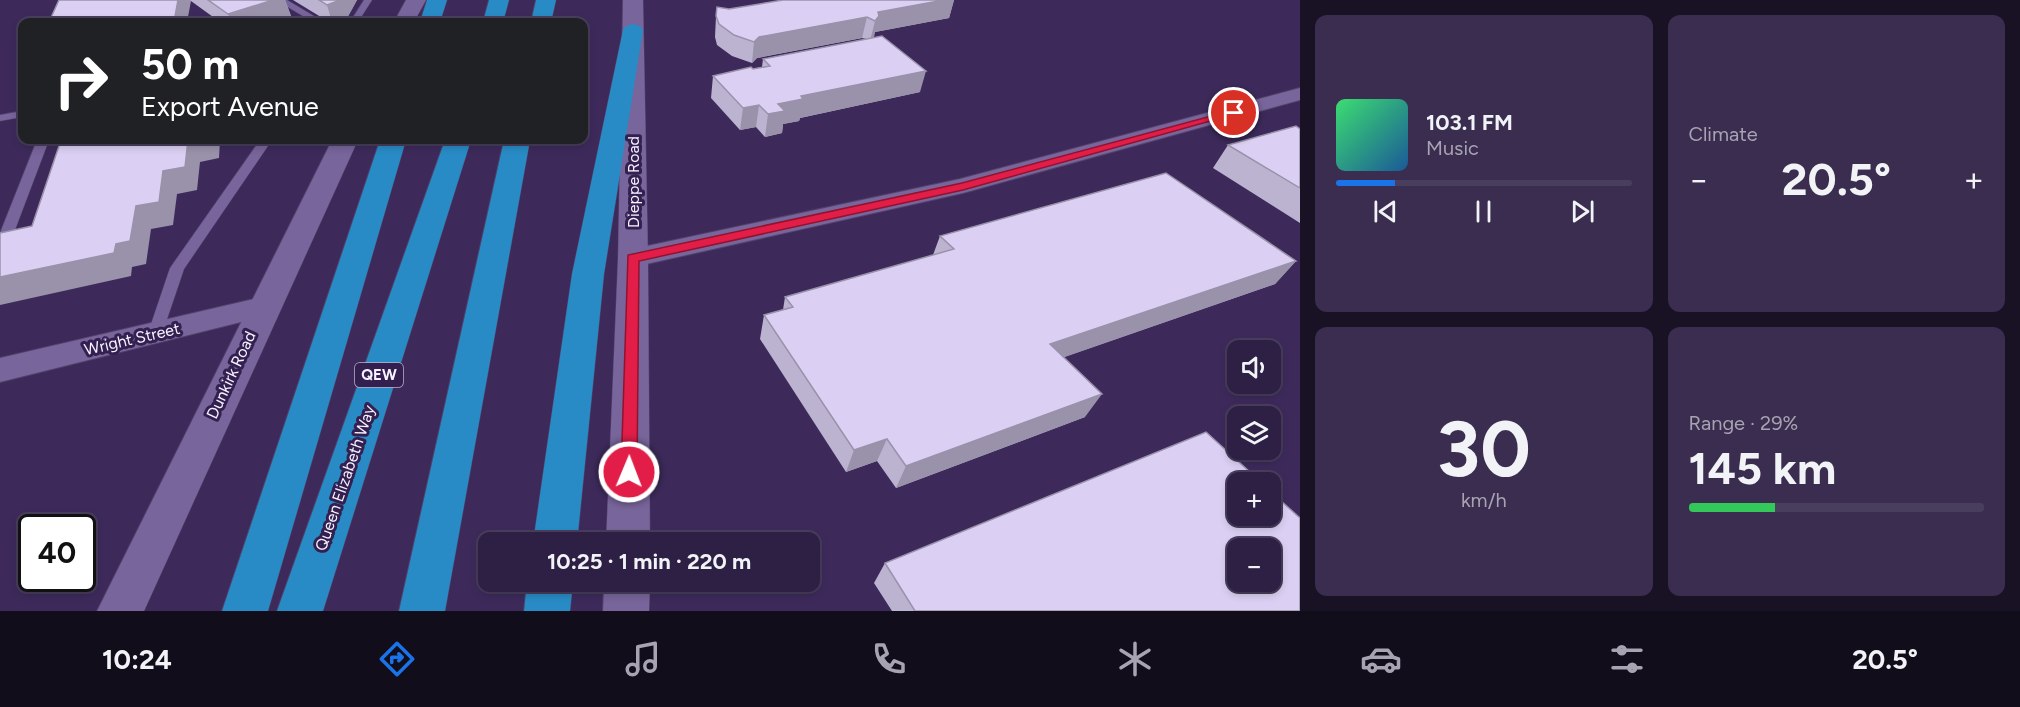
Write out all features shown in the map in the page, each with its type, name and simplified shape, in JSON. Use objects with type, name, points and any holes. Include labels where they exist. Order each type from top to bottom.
[{"type":"highway","points":[[431,18],[437,0]]},
{"type":"highway","points":[[494,18],[499,0]]},
{"type":"highway","points":[[542,18],[546,0]]},
{"type":"highway","points":[[556,532],[588,274],[633,15]]},
{"type":"highway","points":[[245,611],[392,144]]},
{"type":"highway","name":"Queen Elizabeth Way","points":[[300,611],[457,144]]},
{"type":"highway","points":[[422,611],[516,144]]},
{"type":"highway","points":[[547,611],[549,592]]},
{"type":"street","points":[[406,18],[416,0]]},
{"type":"street","name":"Dieppe Road","points":[[627,532],[633,258],[633,15]]},
{"type":"street","points":[[633,258],[963,186],[1300,94]]},
{"type":"street","name":"Dunkirk Road","points":[[120,611],[263,307],[343,144]]},
{"type":"street","name":"Wright Street","points":[[0,370],[263,307]]},
{"type":"street","points":[[626,611],[627,592]]},
{"type":"lane","points":[[280,0],[312,18]]},
{"type":"lane","points":[[357,18],[368,0]]},
{"type":"lane","points":[[0,118],[18,115]]},
{"type":"lane","points":[[0,251],[41,144]]},
{"type":"lane","points":[[156,333],[177,268],[263,144]]},
{"type":"building","points":[[59,0],[178,0],[175,18],[51,18]]},
{"type":"building","points":[[208,0],[273,0],[228,14]]},
{"type":"building","points":[[319,0],[340,0],[327,5]]},
{"type":"building","points":[[783,0],[944,0],[878,12],[879,16],[875,21],[867,17],[759,37],[754,42],[734,35],[719,24],[716,16],[717,7],[729,9]]},
{"type":"building","points":[[882,36],[926,71],[801,96],[803,99],[778,104],[785,111],[768,114],[759,105],[743,108],[713,76],[751,67],[753,69],[770,66],[763,59]]},
{"type":"building","points":[[1296,126],[1300,129],[1300,188],[1228,145]]},
{"type":"building","points":[[60,144],[188,144],[185,167],[163,171],[159,202],[136,206],[130,241],[116,244],[114,253],[0,277],[0,233],[32,226]]},
{"type":"building","points":[[1166,173],[1296,261],[1050,344],[1102,394],[906,466],[887,439],[854,450],[764,315],[793,307],[785,297],[954,249],[940,236]]},
{"type":"building","points":[[1206,432],[1227,451],[1227,460],[1237,460],[1250,472],[1227,472],[1227,526],[1281,526],[1281,501],[1300,518],[1300,611],[915,611],[885,563]]},
{"type":"route","points":[[629,472],[633,258],[963,186],[1057,163],[1234,113]]}]
